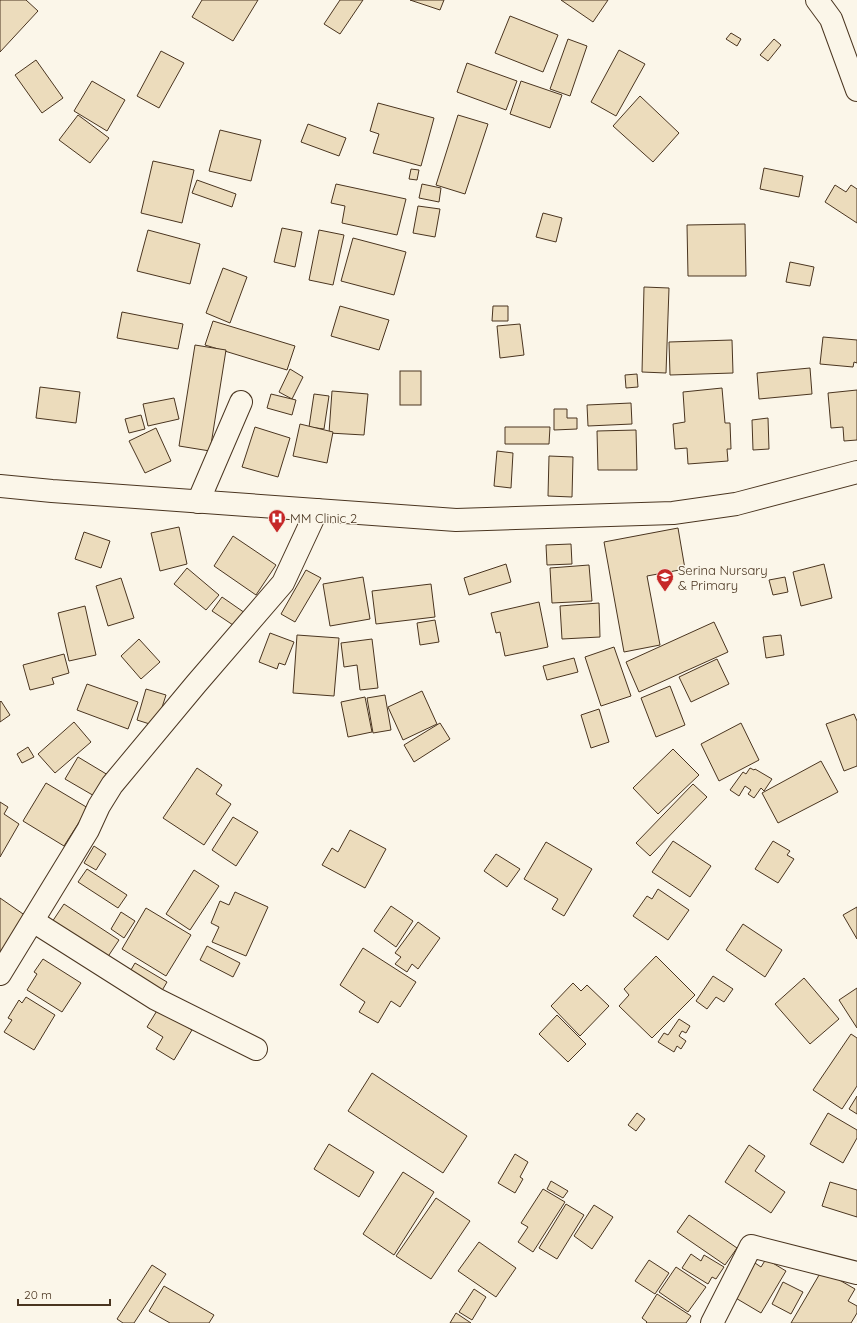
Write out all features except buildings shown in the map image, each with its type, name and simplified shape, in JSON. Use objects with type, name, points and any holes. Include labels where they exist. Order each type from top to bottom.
[{"type":"street","points":[[817,0],[831,19],[857,90]]},
{"type":"street","points":[[198,502],[241,402]]},
{"type":"street","points":[[0,486],[198,502],[456,520],[673,513],[736,504],[857,472]]},
{"type":"street","points":[[0,974],[88,830],[99,806],[112,785],[283,583],[317,510]]},
{"type":"street","points":[[33,921],[156,999],[256,1049]]},
{"type":"street","points":[[712,1323],[751,1246],[857,1273]]},
{"type":"place","name":"MM Clinic 2","points":[[277,533]]},
{"type":"place","name":"Serina Nursary & Primary","points":[[665,592]]}]
